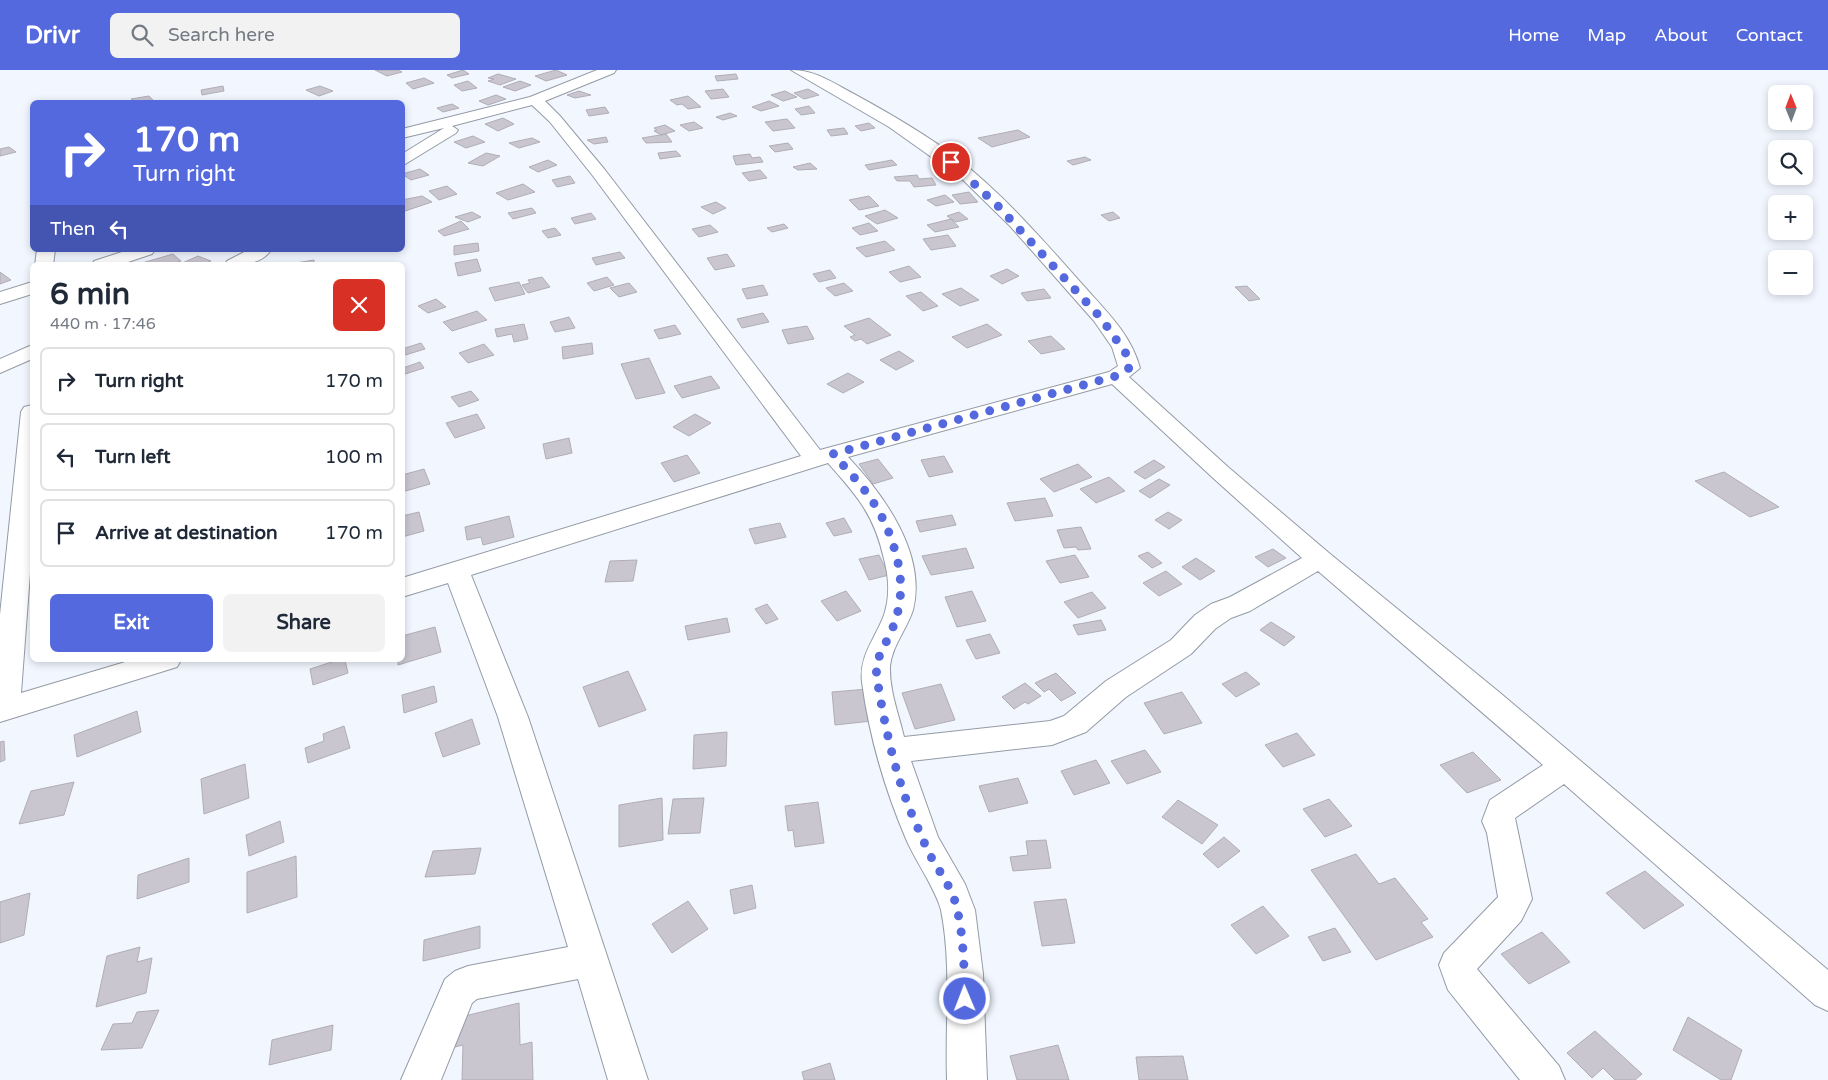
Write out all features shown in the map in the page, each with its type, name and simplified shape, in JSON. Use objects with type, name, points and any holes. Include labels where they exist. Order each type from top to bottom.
[{"type":"street","points":[[405,133],[466,120],[535,100],[609,70]]},
{"type":"street","points":[[405,587],[824,457],[1116,376],[1129,368],[1127,355],[1101,318],[1062,272],[977,185],[922,142],[879,114],[798,70]]},
{"type":"street","points":[[535,100],[555,119],[824,457],[874,500],[893,545],[900,575],[901,600],[898,616],[878,658],[877,676],[892,751],[912,814],[929,854],[952,891],[958,909],[964,960],[967,1080]]},
{"type":"street","points":[[405,159],[466,120]]},
{"type":"street","points":[[110,262],[140,252]]},
{"type":"street","points":[[240,262],[258,252]]},
{"type":"street","points":[[0,298],[30,289]]},
{"type":"street","points":[[0,367],[30,352]]},
{"type":"street","points":[[1116,376],[1220,472],[1320,559],[1566,766],[1828,993]]},
{"type":"street","points":[[30,432],[2,710],[160,662]]},
{"type":"street","points":[[892,751],[1064,729],[1087,715],[1124,683],[1181,647],[1205,622],[1221,611],[1247,600],[1320,559]]},
{"type":"street","points":[[457,572],[512,718],[628,1080]]},
{"type":"street","points":[[1545,1080],[1461,978],[1457,965],[1509,910],[1515,899],[1503,833],[1498,821],[1501,810],[1566,766]]},
{"type":"street","points":[[422,1080],[458,991],[463,986],[468,983],[589,960]]},
{"type":"building","points":[[375,70],[398,70],[402,72],[387,76]]},
{"type":"building","points":[[463,70],[469,74],[452,78],[447,75]]},
{"type":"building","points":[[556,70],[567,75],[546,81],[535,76]]},
{"type":"building","points":[[498,74],[516,79],[500,85],[488,81],[494,79],[488,78]]},
{"type":"building","points":[[736,74],[738,79],[717,81],[715,76]]},
{"type":"building","points":[[424,78],[434,83],[413,89],[406,83]]},
{"type":"building","points":[[468,81],[477,88],[462,91],[454,85]]},
{"type":"building","points":[[520,81],[531,85],[515,91],[503,87]]},
{"type":"building","points":[[223,86],[224,91],[202,95],[201,90]]},
{"type":"building","points":[[320,86],[333,91],[319,96],[306,90]]},
{"type":"building","points":[[723,89],[729,97],[711,99],[705,91]]},
{"type":"building","points":[[808,89],[819,95],[804,99],[794,93]]},
{"type":"building","points":[[579,91],[591,95],[575,98],[567,95]]},
{"type":"building","points":[[785,91],[797,97],[783,101],[771,95]]},
{"type":"building","points":[[496,95],[506,99],[488,105],[479,101]]},
{"type":"building","points":[[149,96],[153,100],[132,100]]},
{"type":"building","points":[[688,96],[701,107],[688,109],[682,104],[677,105],[670,100]]},
{"type":"building","points":[[769,101],[779,106],[761,111],[752,107]]},
{"type":"building","points":[[452,104],[459,108],[443,112],[437,108]]},
{"type":"building","points":[[809,106],[815,113],[801,115],[795,109]]},
{"type":"building","points":[[605,107],[609,113],[589,116],[586,110]]},
{"type":"building","points":[[730,113],[737,116],[723,120],[716,117]]},
{"type":"building","points":[[503,118],[514,124],[498,131],[485,124]]},
{"type":"building","points":[[787,119],[795,128],[773,131],[765,122]]},
{"type":"building","points":[[694,122],[703,128],[689,131],[680,125]]},
{"type":"building","points":[[869,123],[875,128],[861,131],[855,126]]},
{"type":"building","points":[[665,125],[675,131],[661,135],[654,131],[657,130],[654,128]]},
{"type":"building","points":[[844,128],[848,134],[831,136],[827,130]]},
{"type":"building","points":[[1018,130],[1030,137],[992,147],[978,138]]},
{"type":"building","points":[[666,134],[672,142],[646,143],[642,138]]},
{"type":"building","points":[[473,136],[485,142],[466,148],[454,142]]},
{"type":"building","points":[[606,137],[608,142],[594,144],[587,140]]},
{"type":"building","points":[[532,138],[540,142],[519,148],[509,143]]},
{"type":"building","points":[[788,143],[793,149],[775,152],[769,146]]},
{"type":"building","points":[[9,147],[16,152],[0,156],[0,149]]},
{"type":"building","points":[[676,151],[681,156],[660,159],[658,153]]},
{"type":"building","points":[[486,153],[500,156],[483,166],[468,163]]},
{"type":"building","points":[[750,154],[752,158],[760,157],[763,162],[736,165],[733,156]]},
{"type":"building","points":[[1085,157],[1091,160],[1073,165],[1067,161]]},
{"type":"building","points":[[548,160],[557,165],[538,172],[529,167]]},
{"type":"building","points":[[892,160],[897,165],[869,170],[865,165]]},
{"type":"building","points":[[810,163],[817,169],[798,170],[793,167]]},
{"type":"building","points":[[420,169],[429,175],[411,180],[405,176],[405,173]]},
{"type":"building","points":[[760,170],[767,178],[749,181],[742,173]]},
{"type":"building","points":[[917,175],[919,179],[932,178],[936,185],[914,187],[910,181],[897,181],[894,177]]},
{"type":"building","points":[[570,176],[575,183],[557,187],[552,180]]},
{"type":"building","points":[[523,184],[535,192],[508,200],[496,193]]},
{"type":"building","points":[[447,186],[457,194],[439,200],[429,191]]},
{"type":"building","points":[[969,192],[978,202],[960,204],[952,195]]},
{"type":"building","points":[[945,195],[954,202],[936,206],[927,200]]},
{"type":"building","points":[[422,196],[432,202],[405,211],[405,199]]},
{"type":"building","points":[[869,196],[879,206],[859,210],[849,200]]},
{"type":"building","points":[[716,202],[726,208],[713,214],[701,207]]},
{"type":"building","points":[[532,208],[536,213],[513,219],[508,213]]},
{"type":"building","points":[[885,210],[898,218],[877,224],[865,216]]},
{"type":"building","points":[[472,212],[481,217],[468,222],[455,217]]},
{"type":"building","points":[[959,212],[968,219],[956,222],[947,216]]},
{"type":"building","points":[[1113,212],[1120,218],[1109,221],[1101,215]]},
{"type":"building","points":[[591,213],[596,219],[575,224],[571,218]]},
{"type":"building","points":[[951,219],[959,227],[935,232],[927,225]]},
{"type":"building","points":[[461,221],[469,229],[444,236],[438,231]]},
{"type":"building","points":[[869,223],[878,231],[860,235],[852,228]]},
{"type":"building","points":[[784,224],[788,228],[772,232],[767,228]]},
{"type":"building","points":[[710,225],[718,232],[699,237],[692,229]]},
{"type":"building","points":[[555,228],[561,235],[548,238],[542,231]]},
{"type":"building","points":[[948,235],[956,246],[931,250],[923,239]]},
{"type":"building","points":[[885,241],[895,250],[866,257],[856,248]]},
{"type":"building","points":[[478,243],[479,251],[454,255],[454,246]]},
{"type":"building","points":[[620,252],[625,258],[596,265],[592,258]]},
{"type":"building","points":[[173,254],[181,261],[178,262],[145,262]]},
{"type":"building","points":[[727,254],[735,266],[715,270],[707,258]]},
{"type":"building","points":[[198,256],[211,261],[209,262],[185,262]]},
{"type":"building","points":[[477,259],[481,271],[458,276],[455,263]]},
{"type":"building","points":[[909,266],[921,277],[900,282],[889,272]]},
{"type":"building","points":[[1007,269],[1019,276],[1002,284],[990,276]]},
{"type":"building","points":[[830,270],[836,278],[819,282],[813,274]]},
{"type":"building","points":[[0,272],[11,280],[0,284]]},
{"type":"building","points":[[542,277],[550,287],[528,293],[522,285],[530,283],[528,280]]},
{"type":"building","points":[[607,277],[614,285],[594,291],[587,283]]},
{"type":"building","points":[[519,282],[525,294],[495,301],[489,288]]},
{"type":"building","points":[[629,283],[637,292],[619,297],[610,288]]},
{"type":"building","points":[[844,283],[853,291],[835,296],[826,288]]},
{"type":"building","points":[[763,285],[768,295],[747,299],[742,289]]},
{"type":"building","points":[[1247,286],[1260,299],[1249,301],[1235,287]]},
{"type":"building","points":[[961,288],[979,300],[960,306],[942,294]]},
{"type":"building","points":[[1044,289],[1051,298],[1027,301],[1021,293]]},
{"type":"building","points":[[921,292],[938,306],[923,311],[906,296]]},
{"type":"building","points":[[436,299],[446,307],[428,313],[418,306]]},
{"type":"building","points":[[477,311],[487,320],[452,331],[443,322]]},
{"type":"building","points":[[763,313],[769,322],[742,328],[737,319]]},
{"type":"building","points":[[569,317],[575,328],[555,332],[550,322]]},
{"type":"building","points":[[869,318],[891,335],[867,344],[861,339],[855,341],[850,337],[855,335],[844,326]]},
{"type":"building","points":[[524,324],[528,339],[514,342],[512,334],[497,337],[495,329]]},
{"type":"building","points":[[987,324],[1002,335],[967,348],[952,337]]},
{"type":"building","points":[[675,325],[681,334],[659,339],[654,330]]},
{"type":"building","points":[[807,326],[814,339],[788,344],[782,330]]},
{"type":"building","points":[[1051,336],[1065,349],[1041,354],[1028,341]]},
{"type":"building","points":[[421,343],[425,349],[405,355],[405,348]]},
{"type":"building","points":[[592,343],[593,354],[563,359],[562,347]]},
{"type":"building","points":[[484,344],[494,355],[468,363],[459,353]]},
{"type":"building","points":[[899,351],[914,361],[896,370],[880,360]]},
{"type":"building","points":[[649,358],[665,393],[636,399],[621,364]]},
{"type":"building","points":[[420,362],[424,368],[405,374],[405,367]]},
{"type":"building","points":[[848,373],[864,382],[843,393],[827,384]]},
{"type":"building","points":[[711,376],[720,388],[682,398],[674,386]]},
{"type":"building","points":[[471,391],[479,400],[459,407],[451,397]]},
{"type":"building","points":[[477,414],[485,428],[455,438],[446,423]]},
{"type":"building","points":[[695,414],[711,423],[689,436],[673,427]]},
{"type":"building","points":[[569,438],[572,453],[546,459],[543,444]]},
{"type":"building","points":[[687,455],[700,473],[674,482],[661,463]]},
{"type":"building","points":[[944,456],[953,472],[929,477],[921,460]]},
{"type":"building","points":[[878,459],[893,478],[873,484],[859,464]]},
{"type":"building","points":[[1154,460],[1165,467],[1145,479],[1134,472]]},
{"type":"building","points":[[1078,464],[1092,477],[1054,492],[1040,479]]},
{"type":"building","points":[[424,469],[430,484],[405,491],[405,474]]},
{"type":"building","points":[[1724,472],[1779,507],[1750,517],[1695,481]]},
{"type":"building","points":[[1109,477],[1125,491],[1096,503],[1080,489]]},
{"type":"building","points":[[1159,479],[1170,485],[1150,498],[1139,491]]},
{"type":"building","points":[[1045,498],[1053,516],[1015,521],[1007,503]]},
{"type":"building","points":[[419,512],[424,531],[405,536],[405,515]]},
{"type":"building","points":[[1168,512],[1182,520],[1169,529],[1155,520]]},
{"type":"building","points":[[952,515],[956,525],[920,532],[916,521]]},
{"type":"building","points":[[509,516],[514,537],[483,545],[481,537],[467,540],[465,527]]},
{"type":"building","points":[[844,518],[852,532],[834,536],[826,523]]},
{"type":"building","points":[[780,523],[786,537],[755,544],[749,529]]},
{"type":"building","points":[[1081,527],[1091,549],[1064,548],[1057,530]]},
{"type":"building","points":[[966,548],[974,568],[931,575],[922,556]]},
{"type":"building","points":[[1273,549],[1286,558],[1268,567],[1255,557]]},
{"type":"building","points":[[1148,552],[1162,563],[1152,568],[1138,556]]},
{"type":"building","points":[[879,555],[889,575],[869,580],[859,559]]},
{"type":"building","points":[[1075,555],[1089,577],[1060,583],[1046,561]]},
{"type":"building","points":[[1196,558],[1215,571],[1200,580],[1182,567]]},
{"type":"building","points":[[637,560],[633,581],[605,582],[610,561]]},
{"type":"building","points":[[1166,571],[1182,584],[1159,596],[1143,583]]},
{"type":"building","points":[[846,591],[861,611],[837,621],[821,601]]},
{"type":"building","points":[[972,591],[986,621],[957,627],[945,597]]},
{"type":"building","points":[[1092,592],[1106,608],[1078,618],[1064,602]]},
{"type":"building","points":[[767,604],[778,619],[766,624],[755,609]]},
{"type":"building","points":[[727,618],[730,632],[688,640],[685,626]]},
{"type":"building","points":[[1101,620],[1106,630],[1078,635],[1073,625]]},
{"type":"building","points":[[1271,622],[1295,637],[1284,646],[1260,630]]},
{"type":"building","points":[[435,627],[441,652],[398,665],[398,662],[405,662],[405,635]]},
{"type":"building","points":[[990,634],[1000,653],[976,659],[966,640]]},
{"type":"building","points":[[332,662],[345,662],[348,673],[313,685],[310,669]]},
{"type":"building","points":[[628,671],[646,710],[599,727],[583,687]]},
{"type":"building","points":[[1246,672],[1260,684],[1236,697],[1222,684]]},
{"type":"building","points":[[1056,673],[1076,693],[1061,701],[1049,689],[1044,692],[1035,683]]},
{"type":"building","points":[[1025,683],[1041,696],[1028,704],[1025,702],[1014,709],[1002,697]]},
{"type":"building","points":[[941,684],[955,720],[915,729],[902,693]]},
{"type":"building","points":[[434,686],[437,702],[404,713],[402,695]]},
{"type":"building","points":[[868,689],[872,721],[835,725],[832,692]]},
{"type":"building","points":[[1182,692],[1202,723],[1164,734],[1144,703]]},
{"type":"building","points":[[137,711],[141,732],[77,757],[74,735]]},
{"type":"building","points":[[472,719],[480,744],[443,757],[435,733]]},
{"type":"building","points":[[344,726],[350,748],[308,763],[305,748],[324,741],[323,734]]},
{"type":"building","points":[[727,732],[726,766],[693,769],[694,735]]},
{"type":"building","points":[[1297,733],[1315,755],[1283,767],[1265,745]]},
{"type":"building","points":[[4,741],[5,760],[0,762],[0,742]]},
{"type":"building","points":[[1145,750],[1161,772],[1127,784],[1111,761]]},
{"type":"building","points":[[1473,752],[1501,780],[1467,793],[1440,765]]},
{"type":"building","points":[[1096,760],[1110,783],[1074,795],[1061,771]]},
{"type":"building","points":[[245,764],[249,798],[204,814],[201,779]]},
{"type":"building","points":[[1018,778],[1028,803],[989,812],[979,786]]},
{"type":"building","points":[[74,782],[64,815],[19,824],[31,791]]},
{"type":"building","points":[[662,798],[663,840],[619,847],[619,805]]},
{"type":"building","points":[[704,798],[700,833],[668,834],[673,799]]},
{"type":"building","points":[[1329,799],[1352,826],[1325,837],[1303,809]]},
{"type":"building","points":[[1178,800],[1218,825],[1202,844],[1162,817]]},
{"type":"building","points":[[818,802],[824,843],[795,847],[793,830],[788,831],[785,806]]},
{"type":"building","points":[[280,821],[284,842],[249,856],[246,835]]},
{"type":"building","points":[[1224,837],[1240,851],[1218,868],[1203,854]]},
{"type":"building","points":[[1046,840],[1051,868],[1013,871],[1010,857],[1028,855],[1026,841]]},
{"type":"building","points":[[481,848],[475,874],[425,877],[433,851]]},
{"type":"building","points":[[1356,854],[1379,884],[1395,878],[1428,919],[1421,922],[1433,937],[1376,960],[1311,870]]},
{"type":"building","points":[[296,856],[297,897],[247,913],[247,872]]},
{"type":"building","points":[[189,858],[189,882],[137,899],[138,875]]},
{"type":"building","points":[[1645,871],[1684,905],[1644,929],[1606,893]]},
{"type":"building","points":[[752,885],[756,908],[734,914],[730,890]]},
{"type":"building","points":[[30,893],[24,935],[0,943],[0,902]]},
{"type":"building","points":[[1066,899],[1075,943],[1042,946],[1034,902]]},
{"type":"building","points":[[688,901],[708,929],[672,953],[652,924]]},
{"type":"building","points":[[1263,906],[1289,936],[1256,954],[1231,925]]},
{"type":"building","points":[[480,926],[480,948],[423,961],[424,940]]},
{"type":"building","points":[[1335,928],[1351,952],[1323,961],[1308,937]]},
{"type":"building","points":[[1542,932],[1570,962],[1529,984],[1501,954]]},
{"type":"building","points":[[140,947],[137,962],[152,958],[146,993],[96,1007],[107,956]]},
{"type":"building","points":[[519,1003],[520,1045],[532,1042],[533,1080],[462,1080],[463,1045],[455,1047],[456,1018]]},
{"type":"building","points":[[159,1010],[142,1048],[101,1050],[113,1024],[132,1023],[137,1012]]},
{"type":"building","points":[[1688,1017],[1742,1050],[1731,1080],[1721,1080],[1673,1050]]},
{"type":"building","points":[[333,1025],[331,1050],[269,1065],[272,1040]]},
{"type":"building","points":[[1595,1031],[1642,1074],[1635,1080],[1615,1080],[1603,1068],[1592,1078],[1567,1053]]},
{"type":"building","points":[[1058,1045],[1069,1080],[1017,1080],[1010,1056]]},
{"type":"building","points":[[1183,1056],[1188,1080],[1139,1080],[1136,1057]]},
{"type":"building","points":[[830,1063],[835,1080],[804,1080],[802,1072]]},
{"type":"route","points":[[951,162],[977,185],[1062,272],[1101,318],[1127,355],[1129,368],[1116,376],[1080,384],[833,454],[874,500],[893,545],[902,584],[901,600],[898,616],[878,658],[877,676],[892,751],[912,814],[929,854],[952,891],[958,909],[964,960],[965,999]]}]
